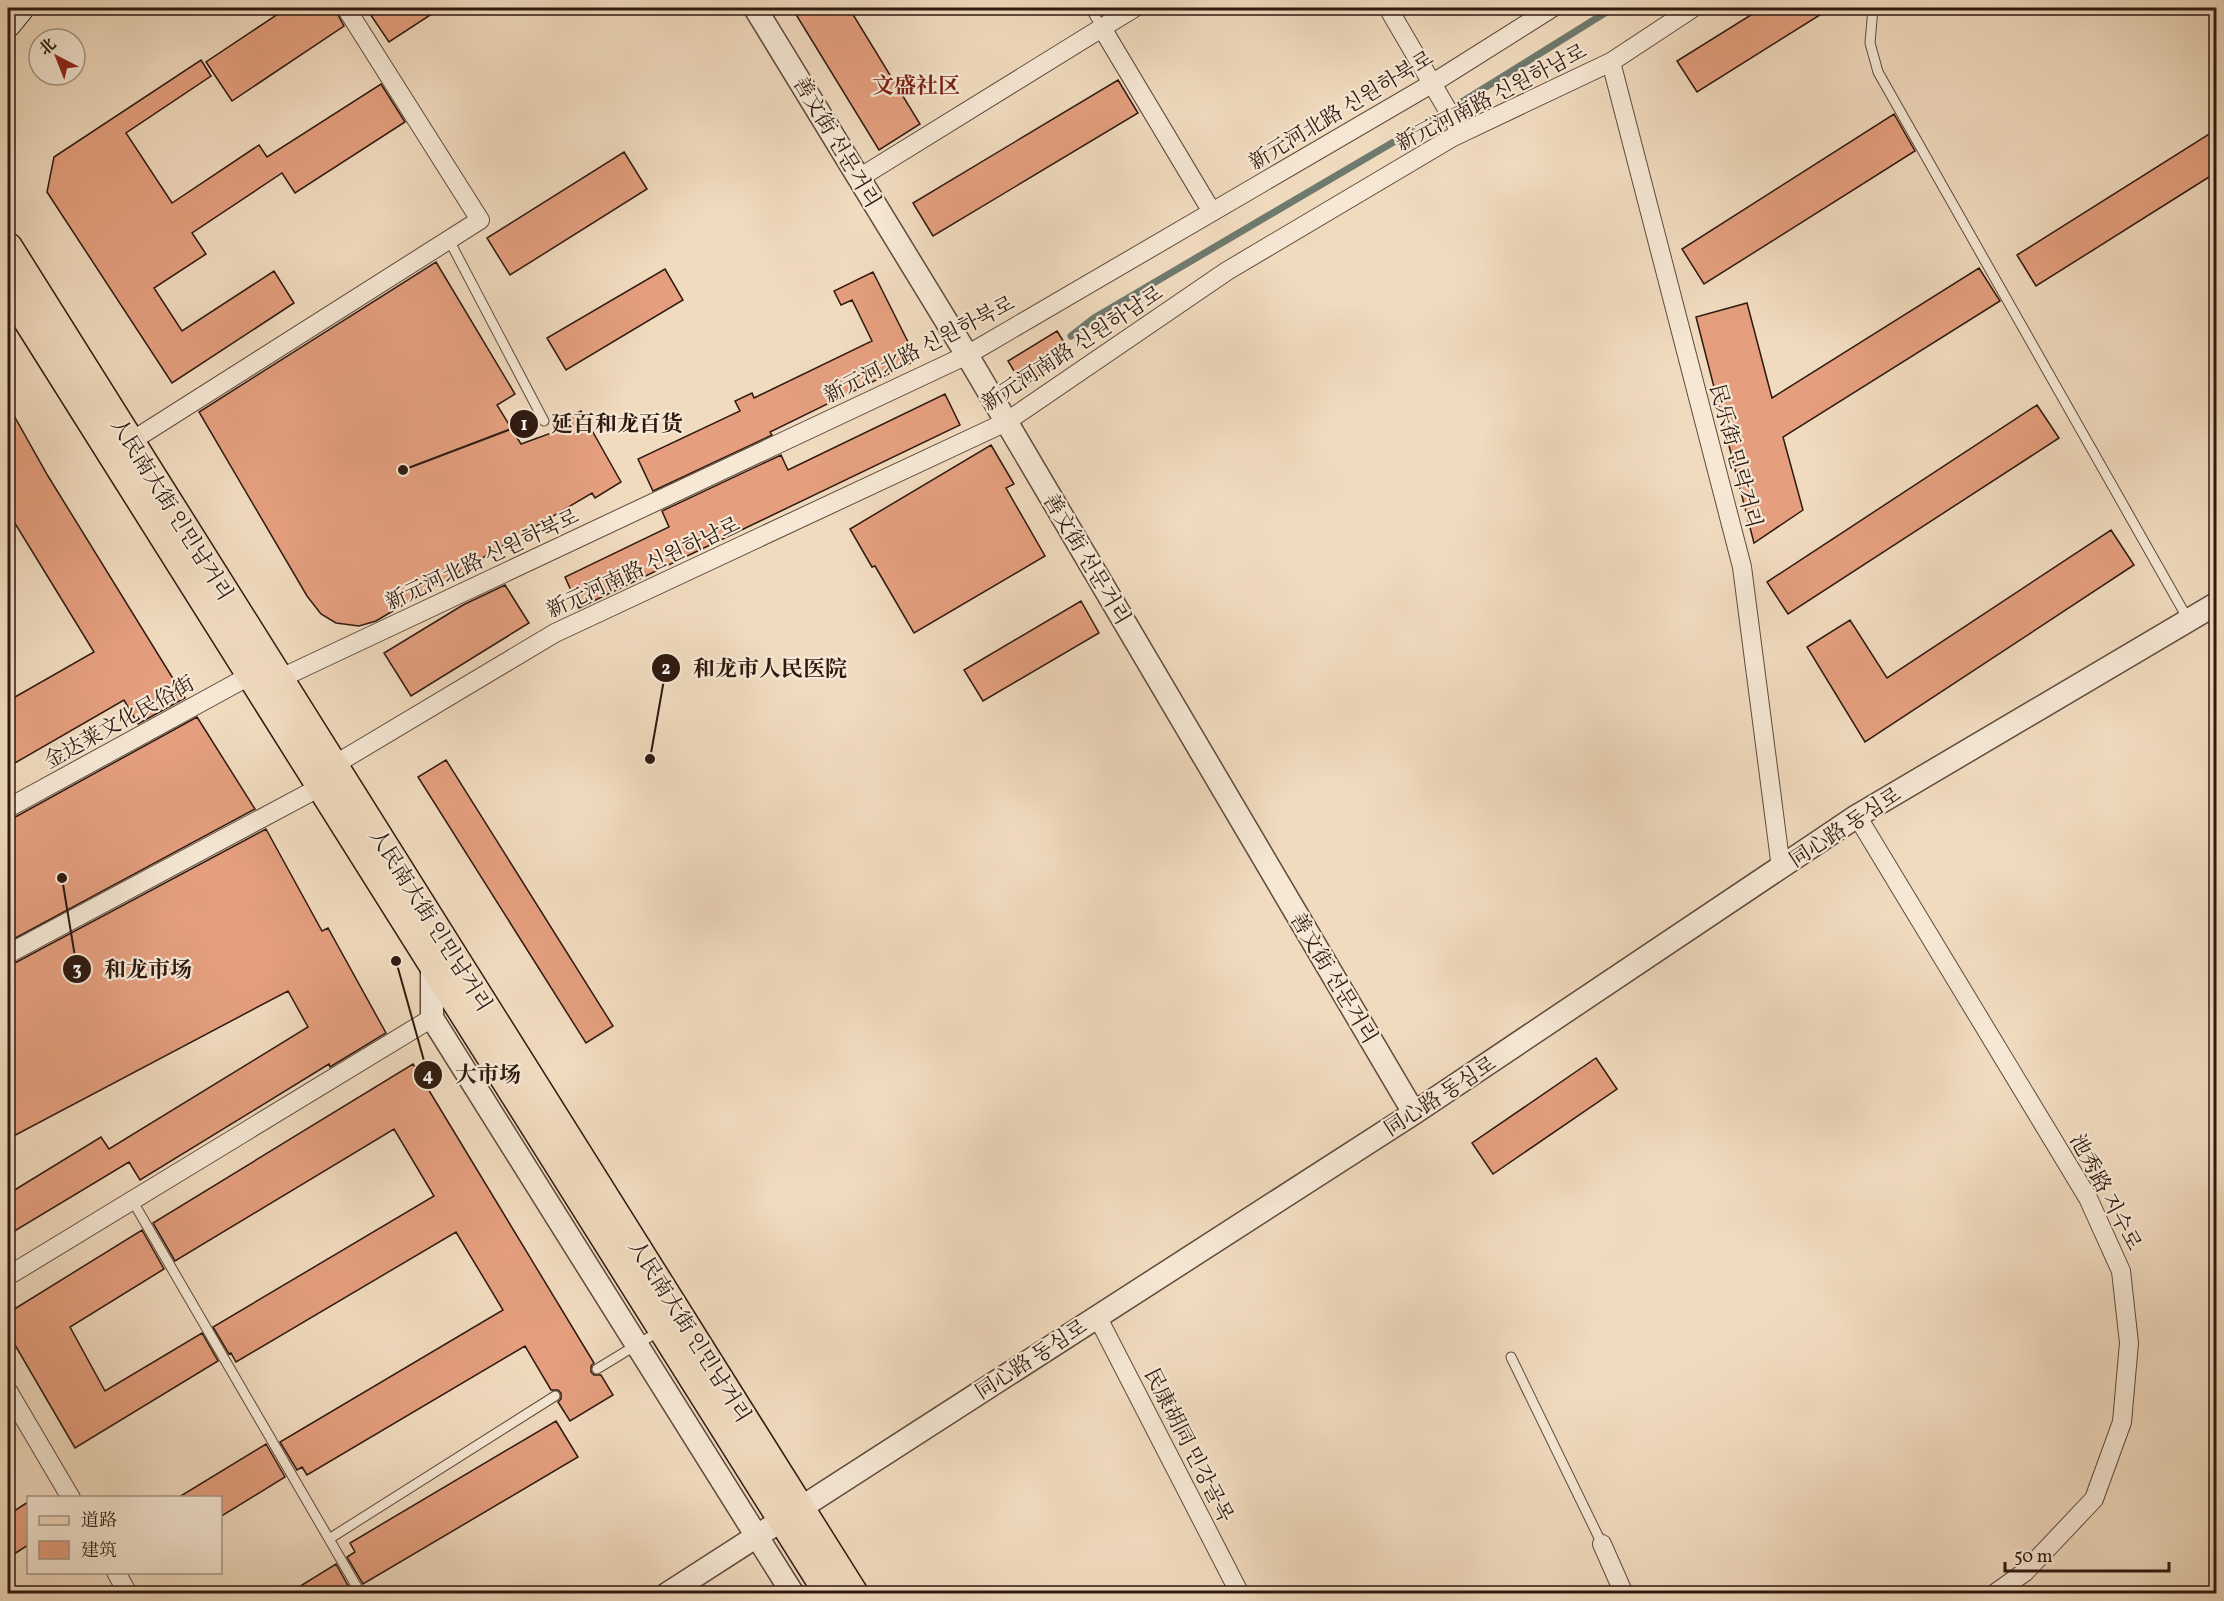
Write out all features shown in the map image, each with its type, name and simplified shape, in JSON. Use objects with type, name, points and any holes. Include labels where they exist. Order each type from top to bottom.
[{"type":"main road","points":[[8,24],[21,8]]},
{"type":"main road","name":"人民南大街 인민남거리","points":[[8,247],[279,679],[328,776],[432,962],[663,1329],[792,1513],[854,1593]]},
{"type":"main road","name":"人民南大街 인민남거리","points":[[8,289],[251,675],[328,776],[792,1513],[829,1593]]},
{"type":"street","points":[[130,442],[480,220],[346,8]]},
{"type":"street","name":"善文街 선문거리","points":[[755,8],[967,355],[1414,1113]]},
{"type":"street","points":[[859,178],[1134,8]]},
{"type":"street","points":[[1388,8],[1458,128]]},
{"type":"street","name":"新元河北路 신원하북로","points":[[279,679],[967,355],[1212,212],[1437,90],[1552,8]]},
{"type":"street","name":"新元河南路 신원하남로","points":[[8,954],[328,776],[555,633],[1006,422],[1227,271],[1458,128],[1611,62],[1693,8]]},
{"type":"street","points":[[1102,28],[1212,212]]},
{"type":"street","name":"民乐街 민락거리","points":[[1611,62],[1742,567],[1781,868]]},
{"type":"street","name":"同心路 동심로","points":[[667,1593],[1414,1113],[1857,816],[2217,604]]},
{"type":"street","name":"金达莱文化民俗街","points":[[8,808],[251,675]]},
{"type":"street","name":"池秀路 지수로","points":[[1857,816],[2088,1198],[2121,1271],[2129,1343],[2122,1422],[2094,1498],[2025,1572],[1994,1593]]},
{"type":"street","name":"人民南大街 인민남거리","points":[[432,962],[432,1018]]},
{"type":"street","points":[[8,1276],[432,1018],[793,1593]]},
{"type":"street","name":"民康胡同 민강골목","points":[[1097,1317],[1240,1593]]},
{"type":"street","points":[[8,1391],[70,1496]]},
{"type":"street","points":[[1602,1544],[1624,1593]]},
{"type":"street","points":[[117,1574],[128,1593]]},
{"type":"lane","points":[[1090,8],[1102,28]]},
{"type":"lane","points":[[1873,8],[1870,43],[1878,72],[2190,621]]},
{"type":"lane","points":[[449,240],[544,421]]},
{"type":"lane","points":[[132,1200],[360,1593]]},
{"type":"lane","points":[[597,1369],[663,1329]]},
{"type":"lane","points":[[1511,1357],[1602,1544]]},
{"type":"lane","points":[[329,1539],[555,1396]]},
{"type":"building","points":[[287,8],[334,8],[344,26],[232,101],[206,62]]},
{"type":"building","points":[[366,8],[441,8],[389,42]]},
{"type":"building","points":[[792,8],[849,8],[920,124],[879,150]]},
{"type":"building","points":[[1762,8],[1831,8],[1697,92],[1677,61]]},
{"type":"building","points":[[201,60],[211,76],[126,133],[172,203],[259,145],[267,157],[381,84],[405,122],[295,193],[282,173],[192,233],[206,254],[154,288],[182,331],[274,271],[294,303],[172,383],[47,192],[54,157]]},
{"type":"building","points":[[1118,80],[1138,113],[933,236],[913,203]]},
{"type":"building","points":[[1894,114],[1915,151],[1704,284],[1682,249]]},
{"type":"building","points":[[2217,129],[2217,172],[2036,286],[2017,255]]},
{"type":"building","points":[[624,152],[647,189],[510,275],[487,238]]},
{"type":"building","points":[[436,262],[515,394],[497,405],[521,444],[557,431],[554,427],[581,411],[621,482],[595,498],[592,493],[376,621],[359,626],[336,623],[321,614],[307,596],[199,412]]},
{"type":"building","points":[[1979,268],[2000,301],[1783,437],[1803,510],[1754,543],[1696,317],[1747,303],[1772,398]]},
{"type":"building","points":[[665,269],[683,300],[566,370],[547,338]]},
{"type":"building","points":[[873,272],[917,360],[770,432],[772,435],[653,491],[638,459],[740,411],[735,401],[752,393],[754,398],[872,341],[852,300],[841,305],[834,291]]},
{"type":"building","points":[[1057,331],[1072,355],[1023,386],[1008,361]]},
{"type":"building","points":[[945,394],[960,425],[579,608],[565,577],[669,527],[662,511],[781,455],[788,470]]},
{"type":"building","points":[[8,405],[48,476],[185,698],[138,724],[124,700],[8,767],[8,701],[94,652],[8,512]]},
{"type":"building","points":[[2037,405],[2059,438],[1788,614],[1767,582]]},
{"type":"building","points":[[991,445],[1014,484],[1006,488],[1045,556],[914,633],[875,566],[872,567],[850,529]]},
{"type":"building","points":[[2111,530],[2134,565],[1865,742],[1807,647],[1850,620],[1887,678]]},
{"type":"building","points":[[505,585],[529,623],[411,696],[384,653],[463,605]]},
{"type":"building","points":[[1081,601],[1099,633],[983,701],[964,670]]},
{"type":"building","points":[[197,717],[255,809],[8,942],[8,821]]},
{"type":"building","points":[[446,760],[613,1026],[586,1043],[418,777]]},
{"type":"building","points":[[266,829],[322,931],[328,928],[386,1033],[330,1067],[329,1064],[140,1180],[129,1162],[8,1235],[8,1194],[101,1137],[109,1149],[308,1027],[288,991],[8,1139],[8,965]]},
{"type":"building","points":[[1596,1058],[1617,1089],[1493,1174],[1472,1143]]},
{"type":"building","points":[[413,1064],[594,1363],[591,1366],[591,1372],[594,1375],[601,1375],[613,1395],[570,1421],[558,1402],[561,1399],[561,1393],[558,1390],[551,1390],[525,1346],[307,1475],[302,1467],[297,1470],[280,1442],[503,1310],[456,1232],[236,1362],[231,1353],[229,1354],[213,1327],[434,1196],[394,1129],[175,1261],[153,1223]]},
{"type":"building","points":[[142,1230],[164,1269],[70,1327],[105,1391],[202,1333],[218,1361],[75,1448],[8,1333],[8,1313]]},
{"type":"building","points":[[556,1421],[578,1457],[363,1584],[347,1557],[355,1552],[350,1543]]},
{"type":"building","points":[[266,1444],[285,1477],[222,1516],[222,1496],[181,1496]]},
{"type":"building","points":[[27,1503],[27,1546],[8,1558],[8,1515]]},
{"type":"building","points":[[336,1564],[351,1591],[347,1593],[289,1593]]},
{"type":"waterway","points":[[1071,336],[1094,318],[1465,100],[1613,8]]},
{"type":"place","name":"延百和龙百货","points":[[403,470]]},
{"type":"place","name":"和龙市人民医院","points":[[650,759]]},
{"type":"place","name":"和龙市场","points":[[62,878]]},
{"type":"place","name":"大市场","points":[[396,961]]},
{"type":"district","name":"文盛社区","points":[[916,85]]}]
